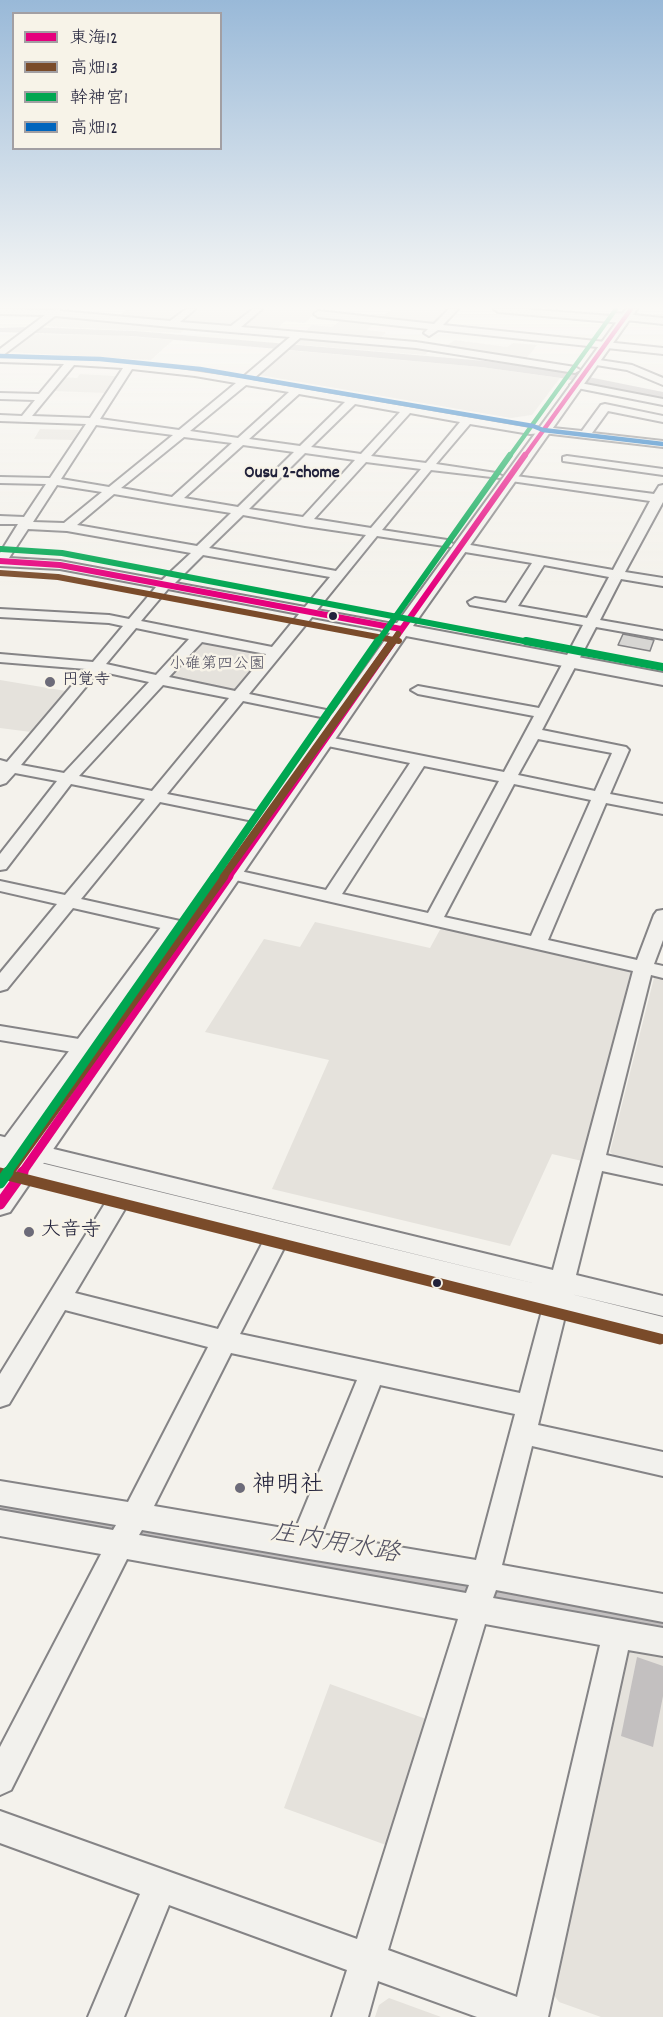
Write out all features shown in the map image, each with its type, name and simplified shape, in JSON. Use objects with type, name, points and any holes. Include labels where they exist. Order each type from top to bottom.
[{"type":"main road","points":[[0,1204],[11,1157],[85,1047],[174,925],[323,741],[395,628],[555,403]]},
{"type":"main road","points":[[395,628],[663,679]]},
{"type":"main road","points":[[11,1157],[231,874],[260,818],[326,714],[395,628]]},
{"type":"street","points":[[25,418],[38,403]]},
{"type":"street","points":[[0,561],[105,403]]},
{"type":"street","points":[[67,526],[218,403]]},
{"type":"street","points":[[174,501],[283,403]]},
{"type":"street","points":[[0,780],[5,766],[96,666],[165,585],[350,403]]},
{"type":"street","points":[[372,403],[467,420],[536,429]]},
{"type":"street","points":[[386,403],[536,429],[569,456],[661,496],[434,919]]},
{"type":"street","points":[[569,456],[605,407],[663,419]]},
{"type":"street","points":[[305,522],[408,409]]},
{"type":"street","points":[[2,421],[25,418],[93,421],[502,477],[569,456],[663,444]]},
{"type":"street","points":[[0,985],[8,962],[69,902],[467,420]]},
{"type":"street","points":[[569,456],[663,472]]},
{"type":"street","points":[[6,483],[53,482],[663,582]]},
{"type":"street","points":[[0,520],[67,526],[338,575]]},
{"type":"street","points":[[0,561],[60,565],[395,628]]},
{"type":"street","points":[[510,608],[540,561]]},
{"type":"street","points":[[475,602],[663,636]]},
{"type":"street","points":[[0,613],[109,619],[275,652]]},
{"type":"street","points":[[0,865],[68,778],[199,637]]},
{"type":"street","points":[[3,662],[96,666],[326,714]]},
{"type":"street","points":[[418,690],[543,713]]},
{"type":"street","points":[[532,733],[621,750],[537,943]]},
{"type":"street","points":[[323,741],[663,809]]},
{"type":"street","points":[[332,895],[419,761]]},
{"type":"street","points":[[5,766],[260,818]]},
{"type":"street","points":[[231,874],[332,895],[654,970]]},
{"type":"street","points":[[0,886],[174,925]]},
{"type":"street","points":[[350,2017],[481,1591],[595,1161],[654,970],[663,915]]},
{"type":"street","points":[[0,1033],[85,1047]]},
{"type":"street","points":[[11,1157],[124,1191],[280,1232],[561,1291],[663,1306]]},
{"type":"street","points":[[11,1157],[561,1291],[663,1327]]},
{"type":"street","points":[[595,1161],[663,1176]]},
{"type":"street","points":[[0,1396],[124,1191]]},
{"type":"street","points":[[0,1779],[280,1232]]},
{"type":"street","points":[[59,1299],[224,1341],[531,1406]]},
{"type":"street","points":[[303,1545],[372,1373]]},
{"type":"street","points":[[524,1432],[663,1464]]},
{"type":"street","points":[[0,1493],[127,1532],[481,1591],[663,1608]]},
{"type":"street","points":[[0,1523],[303,1545],[481,1591],[617,1635],[663,1642]]},
{"type":"street","points":[[530,2017],[617,1635]]},
{"type":"street","points":[[0,1827],[525,2017]]},
{"type":"street","points":[[106,2017],[161,1885]]},
{"type":"shaded area","points":[[424,403],[541,403],[532,415],[511,418]]},
{"type":"shaded area","points":[[40,429],[79,430],[73,440],[34,439]]},
{"type":"shaded area","name":"小碓第四公園","points":[[205,641],[262,653],[264,656],[236,690],[230,691],[170,679],[168,676],[200,643]]},
{"type":"shaded area","points":[[0,680],[66,691],[31,732],[0,728]]},
{"type":"shaded area","points":[[315,922],[430,948],[442,926],[627,968],[632,973],[582,1161],[552,1154],[510,1246],[272,1189],[329,1060],[205,1032],[264,939],[300,947]]},
{"type":"shaded area","points":[[659,975],[663,976],[663,1169],[617,1158],[610,1152],[654,978]]},
{"type":"shaded area","points":[[0,1503],[663,1618],[663,1627],[0,1511]]},
{"type":"shaded area","points":[[628,1648],[663,1650],[663,2017],[601,2017],[559,2002],[551,1991]]},
{"type":"shaded area","points":[[637,1657],[663,1666],[663,1696],[653,1747],[621,1736]]},
{"type":"shaded area","points":[[330,1684],[426,1719],[386,1845],[284,1808]]},
{"type":"shaded area","points":[[389,1998],[441,2017],[375,2017],[379,2005]]},
{"type":"building","points":[[623,634],[654,640],[650,651],[618,645]]},
{"type":"transit line","name":"高畑12","points":[[399,403],[533,426],[543,430],[663,444]]},
{"type":"transit line","name":"幹神宮1","points":[[0,1183],[449,540],[548,403]]},
{"type":"transit line","name":"東海12","points":[[0,1204],[459,547],[563,403]]},
{"type":"transit line","name":"幹神宮1","points":[[1,549],[62,553],[663,667]]},
{"type":"transit line","name":"東海12","points":[[0,561],[60,565],[401,629]]},
{"type":"transit line","name":"高畑13","points":[[0,573],[58,577],[399,641]]},
{"type":"transit line","name":"高畑13","points":[[13,1168],[398,634]]},
{"type":"transit line","name":"高畑13","points":[[0,1173],[660,1339]]},
{"type":"place","name":"円覚寺","points":[[50,682]]},
{"type":"place","name":"大音寺","points":[[29,1232]]},
{"type":"place","name":"神明社","points":[[240,1488]]},
{"type":"district","name":"Ousu 2-chome","points":[[292,475]]},
{"type":"water label","name":"庄内用水路","points":[[335,1546]]}]
